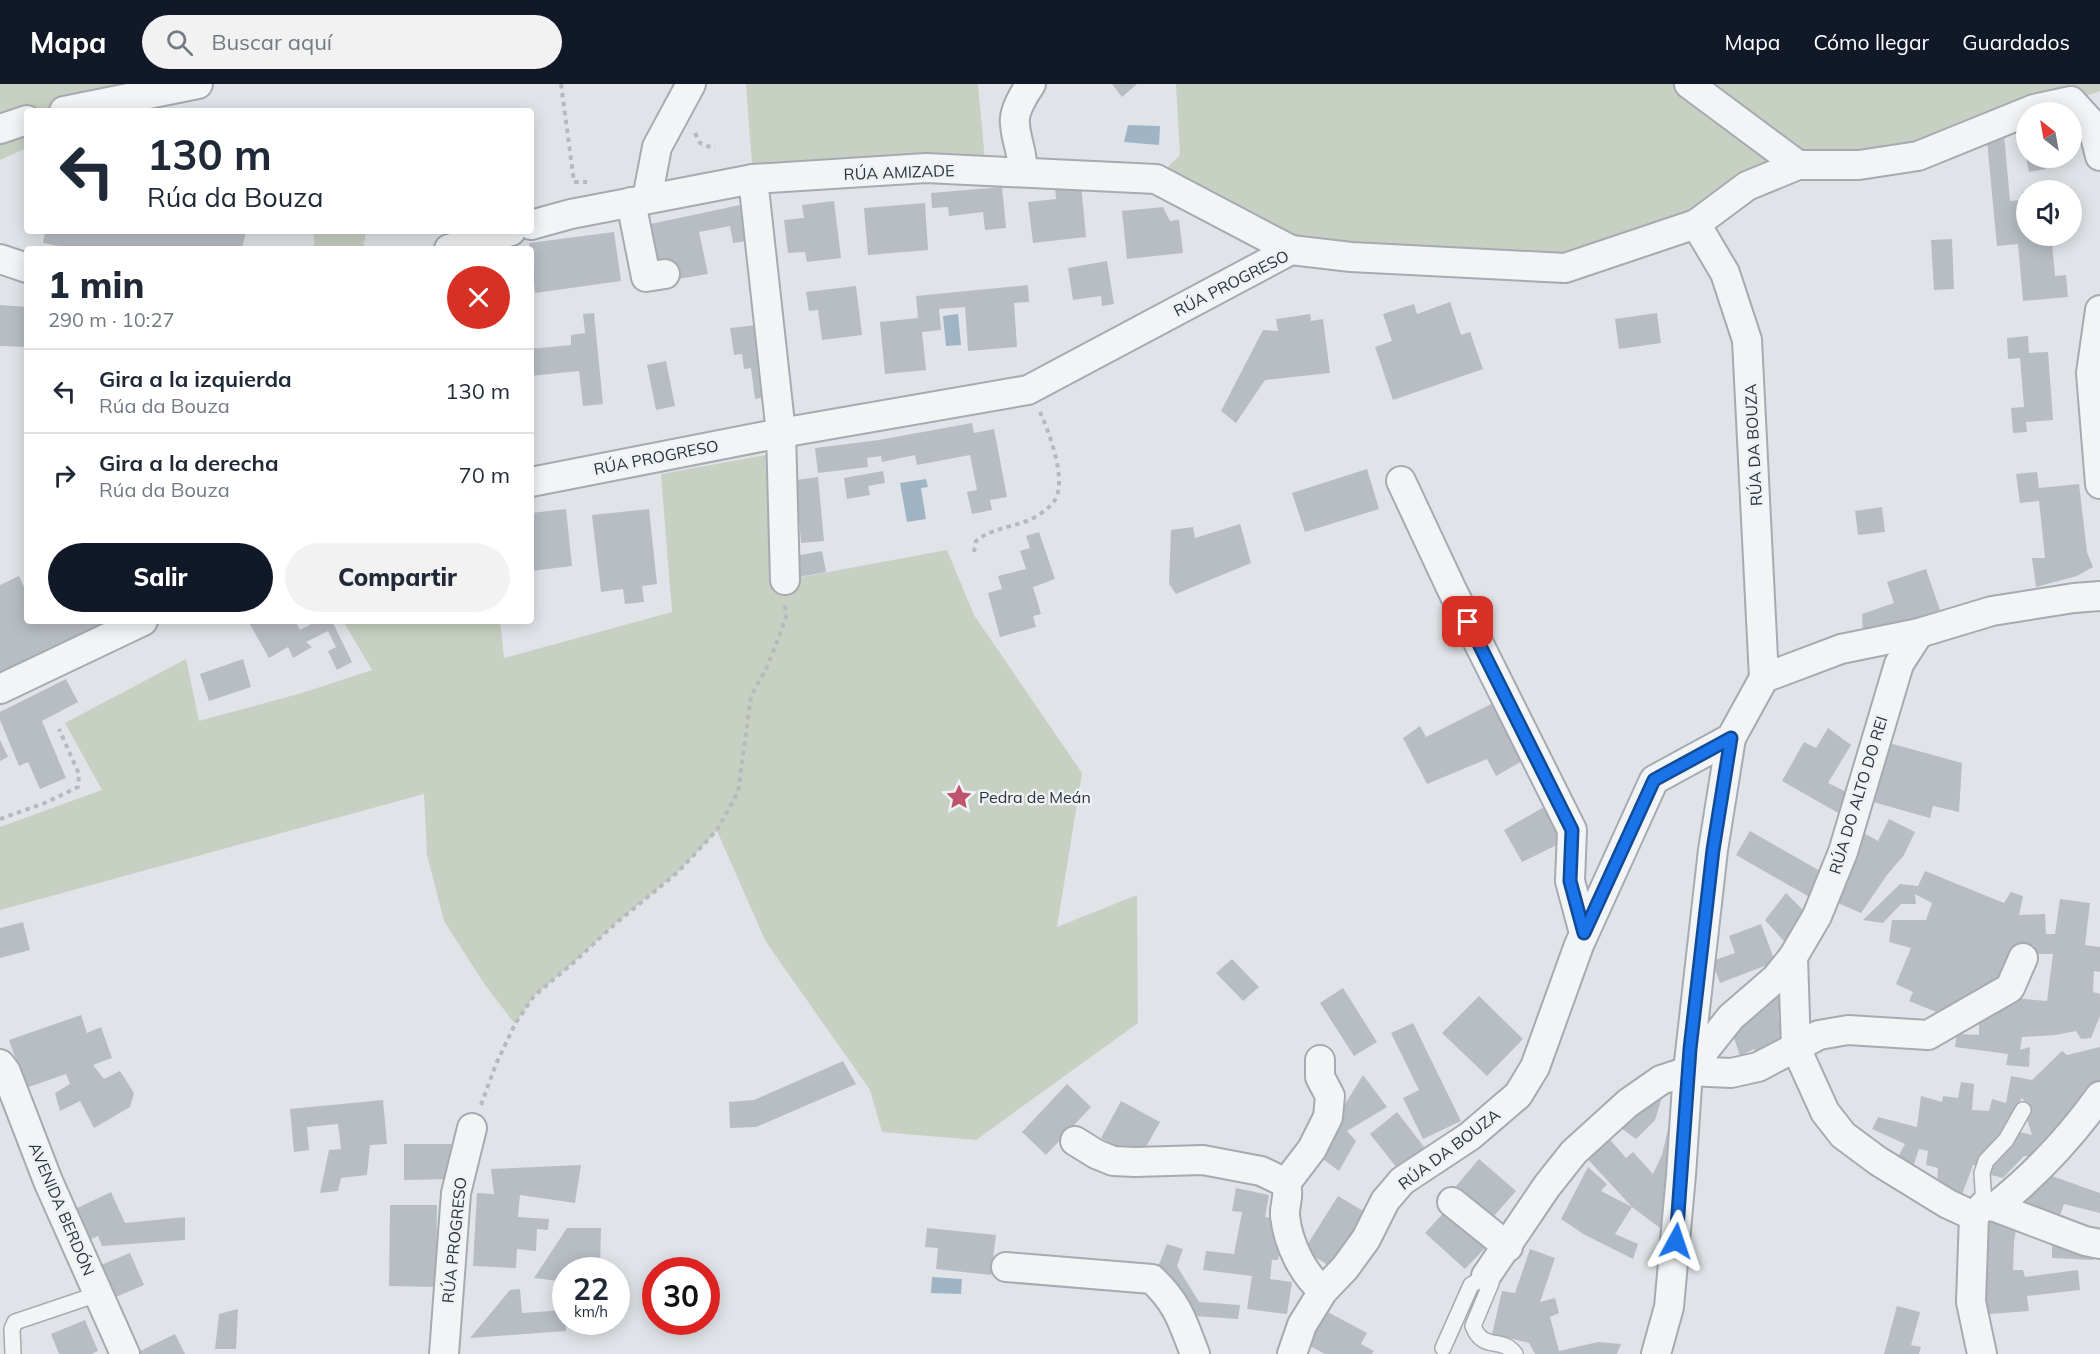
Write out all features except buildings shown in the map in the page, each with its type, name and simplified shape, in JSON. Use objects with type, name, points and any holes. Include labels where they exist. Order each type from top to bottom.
[{"type":"street","points":[[79,108],[198,84]]},
{"type":"street","points":[[665,274],[646,277],[639,201],[657,147],[691,84]]},
{"type":"street","points":[[1022,172],[1024,159],[1014,122],[1024,94],[1031,84]]},
{"type":"street","points":[[1689,84],[1798,165],[1859,165],[1918,156],[2034,109],[2071,101],[2096,114],[2100,156]]},
{"type":"street","points":[[0,129],[24,121]]},
{"type":"street","name":"RÚA PROGRESO","points":[[534,481],[781,433],[1028,390],[1291,250],[1351,257],[1565,268],[1696,224],[1747,186],[1798,165]]},
{"type":"street","name":"RÚA AMIZADE","points":[[534,224],[571,214],[753,179],[926,168],[1156,179],[1291,250]]},
{"type":"street","points":[[753,179],[781,433],[785,580]]},
{"type":"street","name":"RÚA DA BOUZA","points":[[1696,224],[1725,273],[1747,340],[1764,678]]},
{"type":"street","points":[[459,246],[501,234]]},
{"type":"street","points":[[0,259],[24,267]]},
{"type":"street","points":[[2100,310],[2091,373],[2100,484]]},
{"type":"street","points":[[1401,481],[1461,609],[1572,830],[1570,881],[1584,933]]},
{"type":"street","points":[[1656,1354],[1670,1307],[1682,1175],[1688,1071],[1713,850],[1731,738],[1764,678],[1841,649],[1919,633],[1992,611],[2100,596]]},
{"type":"street","points":[[0,689],[137,624]]},
{"type":"street","name":"RÚA DO ALTO DO REI","points":[[1688,1071],[1731,1017],[1776,978],[1793,957],[1817,916],[1843,852],[1899,664],[1919,633]]},
{"type":"street","name":"RÚA DA BOUZA","points":[[1292,1354],[1302,1325],[1323,1291],[1345,1268],[1366,1239],[1385,1201],[1402,1181],[1470,1136],[1518,1095],[1535,1067],[1584,933],[1654,780],[1731,738]]},
{"type":"street","points":[[1793,957],[1796,1048],[1825,1112],[1843,1135],[1878,1161],[1948,1204],[1984,1209],[2100,1244]]},
{"type":"street","points":[[1486,1276],[1508,1247],[1547,1186],[1574,1152],[1628,1103],[1661,1080],[1688,1071],[1731,1073],[1758,1067],[1819,1035],[1848,1030],[1928,1035],[2010,988],[2023,958]]},
{"type":"street","points":[[1320,1060],[1320,1077],[1330,1096],[1328,1117],[1312,1149],[1286,1183],[1288,1193],[1285,1214],[1299,1261],[1313,1282],[1323,1291]]},
{"type":"street","name":"AVENIDA BERDÓN","points":[[0,1064],[6,1072],[48,1181],[125,1354]]},
{"type":"street","points":[[1982,1354],[1971,1302],[1984,1209],[2022,1185],[2076,1129],[2100,1096]]},
{"type":"street","name":"RÚA PROGRESO","points":[[444,1354],[456,1193],[472,1128]]},
{"type":"street","points":[[1075,1141],[1113,1161],[1203,1160],[1261,1171],[1286,1183]]},
{"type":"street","points":[[1452,1202],[1508,1247]]},
{"type":"street","points":[[1006,1267],[1152,1279],[1168,1294],[1180,1314],[1195,1354]]},
{"type":"lane","points":[[1984,1209],[1982,1173],[1986,1161],[2006,1140],[2023,1110]]},
{"type":"lane","points":[[1443,1348],[1471,1285],[1486,1276],[1491,1283],[1473,1326],[1477,1336],[1486,1342],[1502,1345],[1515,1354]]},
{"type":"lane","points":[[13,1354],[12,1329],[15,1322],[98,1294]]},
{"type":"path","points":[[561,84],[574,182],[593,181]]},
{"type":"path","points":[[974,552],[975,541],[987,532],[1028,521],[1044,511],[1056,499],[1060,480],[1052,444],[1045,423],[1028,390]]},
{"type":"path","points":[[472,1128],[495,1065],[515,1024],[534,996],[678,872],[717,831],[738,792],[752,696],[767,667],[786,617],[785,580]]},
{"type":"path","points":[[0,819],[45,803],[78,787],[79,774],[59,729]]},
{"type":"green space","points":[[0,84],[161,84],[110,108],[24,108],[24,149],[0,160]]},
{"type":"green space","points":[[746,84],[978,84],[986,171],[753,179]]},
{"type":"green space","points":[[1176,84],[2100,84],[2100,91],[2068,102],[2016,102],[2016,120],[1978,133],[1798,165],[1565,268],[1291,250],[1156,179],[1180,155]]},
{"type":"green space","points":[[313,234],[366,234],[364,246],[315,246]]},
{"type":"green space","points":[[771,454],[785,580],[947,550],[974,615],[1082,773],[1057,927],[1137,895],[1138,1023],[976,1140],[882,1132],[870,1090],[766,942],[717,831],[678,872],[534,996],[515,1024],[485,985],[444,921],[427,855],[424,794],[0,910],[0,827],[102,790],[65,723],[186,659],[199,721],[302,693],[372,670],[345,624],[500,624],[504,658],[672,612],[661,474]]},
{"type":"water","points":[[1128,125],[1160,126],[1159,145],[1124,142]]},
{"type":"water","points":[[958,314],[961,345],[946,346],[943,316]]},
{"type":"water","points":[[926,479],[928,487],[921,488],[926,519],[907,522],[900,483]]},
{"type":"water","points":[[932,1277],[962,1279],[961,1294],[931,1293]]},
{"type":"place","name":"Pedra de Meán","points":[[959,797]]},
{"type":"route","points":[[1468,622],[1572,830],[1570,881],[1584,933],[1654,780],[1731,738],[1713,850],[1690,1049],[1676,1241]]}]
